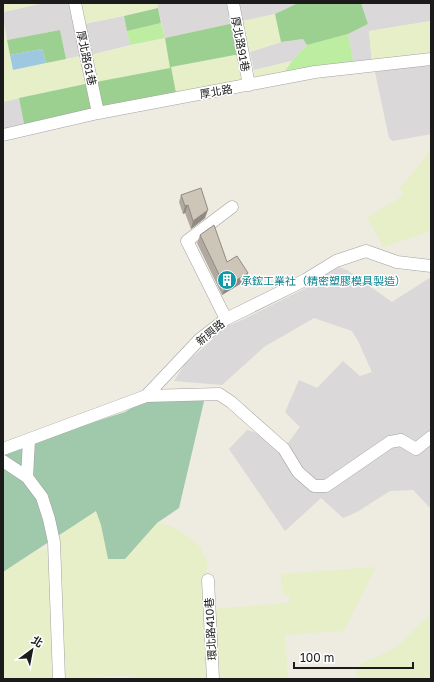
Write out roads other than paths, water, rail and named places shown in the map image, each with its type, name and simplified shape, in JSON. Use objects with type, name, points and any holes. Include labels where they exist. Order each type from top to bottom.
[{"type":"street","name":"厚北路61巷","points":[[75,3],[98,113]]},
{"type":"street","name":"厚北路91巷","points":[[233,3],[249,86]]},
{"type":"street","name":"厚北路","points":[[3,134],[98,113],[249,86],[315,72],[431,59]]},
{"type":"street","points":[[226,318],[187,241],[232,207]]},
{"type":"street","name":"新興路","points":[[3,449],[146,396],[199,340],[226,318],[305,280],[336,261],[366,251],[397,262],[431,266]]},
{"type":"street","points":[[146,396],[219,394],[231,402],[284,449],[298,472],[314,486],[326,486],[390,442],[401,440],[416,449],[431,437]]},
{"type":"street","points":[[27,478],[29,440]]},
{"type":"street","points":[[3,461],[27,478],[42,497],[49,519],[54,542],[59,679]]},
{"type":"street","name":"環北路410巷","points":[[208,580],[213,679]]},
{"type":"water","points":[[42,49],[46,63],[13,70],[10,55]]},
{"type":"place","name":"承鋐工業社（精密塑膠模具製造）","points":[[227,280]]}]
